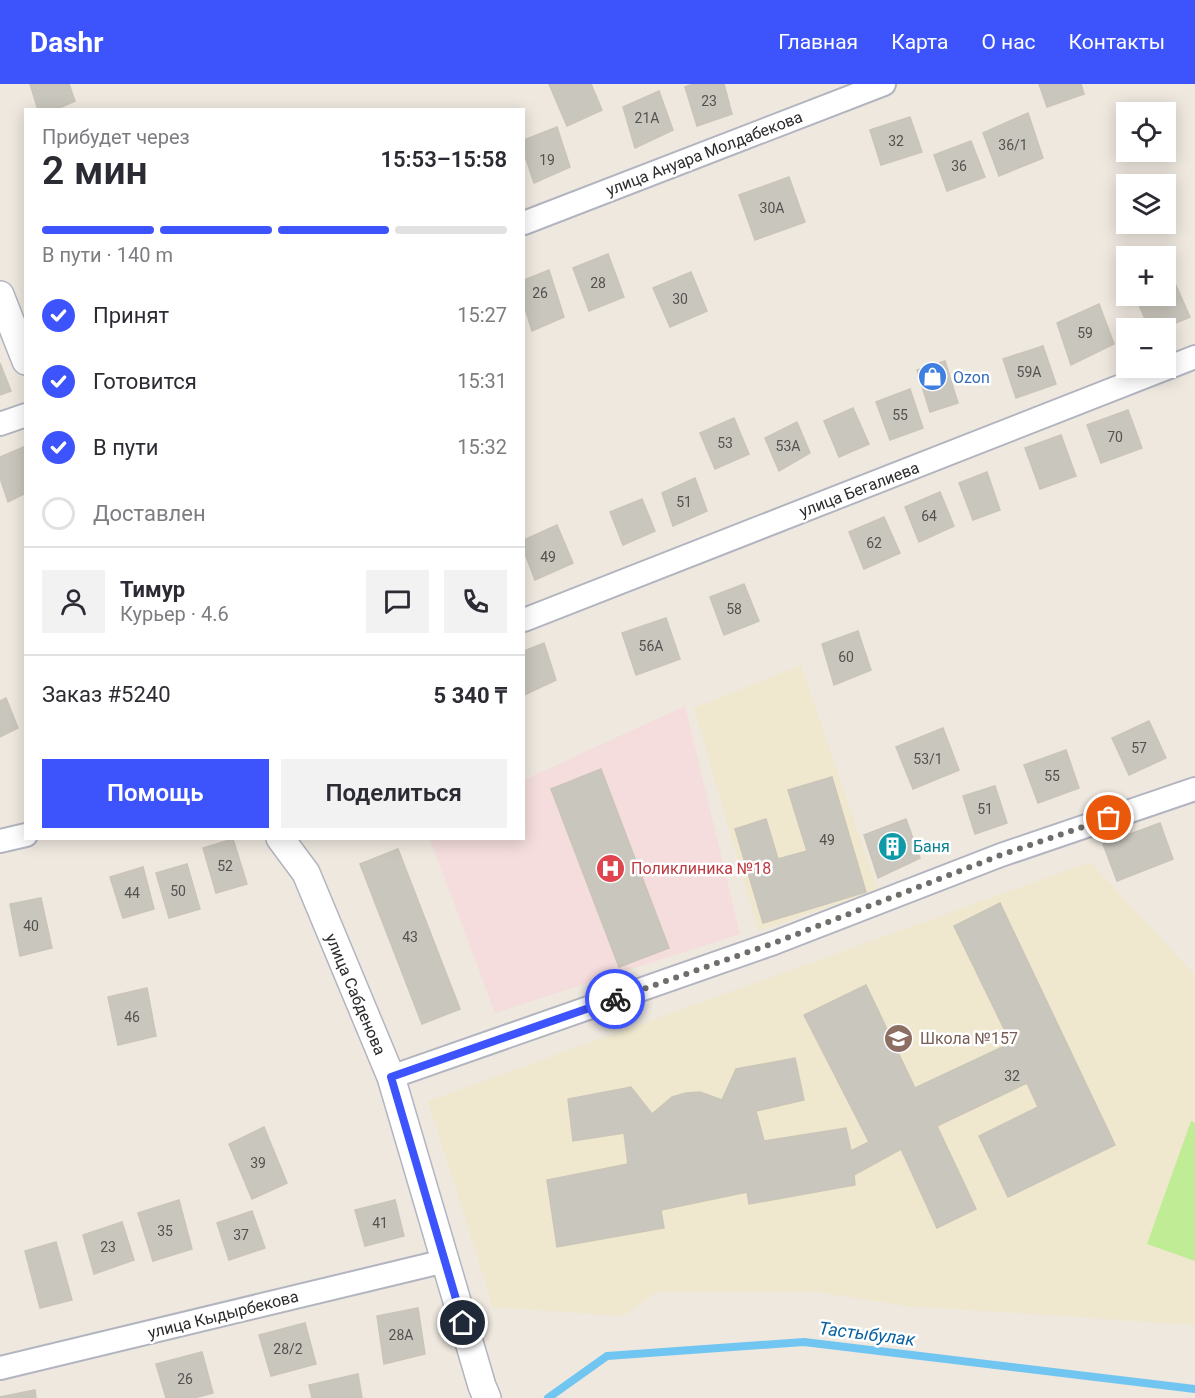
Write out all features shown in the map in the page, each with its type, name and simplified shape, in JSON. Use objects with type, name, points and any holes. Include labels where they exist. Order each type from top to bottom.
[{"type":"street","name":"улица Ануара Молдабекова","points":[[525,223],[884,84]]},
{"type":"street","points":[[0,295],[24,356]]},
{"type":"street","name":"улица Бегалиева","points":[[525,620],[1195,357]]},
{"type":"street","points":[[0,424],[24,416]]},
{"type":"street","points":[[391,1077],[774,943],[1001,855],[1195,789]]},
{"type":"street","points":[[0,841],[24,835]]},
{"type":"street","name":"улица Сабденова","points":[[281,840],[306,873],[391,1077],[487,1398]]},
{"type":"street","name":"улица Кыдырбекова","points":[[0,1368],[445,1261]]},
{"type":"shaded area","points":[[801,665],[878,890],[758,931],[694,708]]},
{"type":"shaded area","points":[[685,706],[740,934],[495,1013],[430,840],[525,840],[525,780]]},
{"type":"shaded area","name":"Школа №157","points":[[1090,862],[1195,975],[1195,1325],[906,1306],[815,1292],[657,1292],[623,1316],[493,1307],[428,1101]]},
{"type":"green space","points":[[1191,1121],[1195,1123],[1195,1261],[1147,1244]]},
{"type":"building","points":[[30,84],[69,84],[75,101],[59,108],[37,108]]},
{"type":"building","points":[[549,84],[591,84],[602,110],[567,126]]},
{"type":"building","points":[[693,84],[724,84],[732,114],[697,126],[685,87]]},
{"type":"building","points":[[1039,84],[1081,84],[1084,94],[1047,107]]},
{"type":"building","points":[[659,91],[673,130],[635,148],[623,107]]},
{"type":"building","points":[[1028,113],[1043,158],[999,176],[983,133]]},
{"type":"building","points":[[910,117],[922,152],[881,165],[870,130]]},
{"type":"building","points":[[557,127],[570,167],[534,183],[525,156],[525,140]]},
{"type":"building","points":[[971,141],[985,177],[947,191],[934,155]]},
{"type":"building","points":[[789,177],[805,222],[755,240],[739,195]]},
{"type":"building","points":[[608,254],[624,297],[589,311],[573,268]]},
{"type":"building","points":[[549,270],[564,317],[532,331],[525,308],[525,280]]},
{"type":"building","points":[[691,272],[707,311],[670,327],[653,288]]},
{"type":"building","points":[[1176,285],[1190,317],[1176,323],[1176,318],[1145,318],[1139,306],[1176,306]]},
{"type":"building","points":[[1099,304],[1114,344],[1071,365],[1057,323]]},
{"type":"building","points":[[1043,346],[1056,384],[1016,398],[1003,359]]},
{"type":"building","points":[[945,361],[958,403],[930,412],[917,370]]},
{"type":"building","points":[[0,363],[11,391],[0,395]]},
{"type":"building","points":[[910,389],[923,428],[890,440],[876,402]]},
{"type":"building","points":[[853,408],[869,444],[839,457],[824,421]]},
{"type":"building","points":[[1128,410],[1142,448],[1101,463],[1087,425]]},
{"type":"building","points":[[734,418],[749,454],[715,469],[700,433]]},
{"type":"building","points":[[797,422],[810,453],[779,471],[765,438]]},
{"type":"building","points":[[1061,435],[1076,476],[1040,489],[1025,448]]},
{"type":"building","points":[[24,447],[24,494],[8,502],[0,478],[0,457]]},
{"type":"building","points":[[987,472],[1000,510],[973,520],[959,483]]},
{"type":"building","points":[[695,478],[707,511],[673,526],[662,493]]},
{"type":"building","points":[[940,492],[954,526],[919,542],[905,507]]},
{"type":"building","points":[[642,499],[655,531],[623,545],[610,512]]},
{"type":"building","points":[[884,517],[900,553],[864,569],[849,532]]},
{"type":"building","points":[[557,525],[573,563],[535,580],[525,554],[525,540]]},
{"type":"building","points":[[744,584],[759,621],[724,635],[710,597]]},
{"type":"building","points":[[666,618],[680,659],[636,675],[622,633]]},
{"type":"building","points":[[858,631],[871,670],[834,685],[822,644]]},
{"type":"building","points":[[544,643],[556,680],[525,695],[525,651]]},
{"type":"building","points":[[6,698],[18,728],[0,737],[0,701]]},
{"type":"building","points":[[1149,721],[1166,758],[1129,775],[1112,738]]},
{"type":"building","points":[[943,728],[959,770],[913,789],[896,747]]},
{"type":"building","points":[[1066,750],[1079,788],[1038,803],[1024,765]]},
{"type":"building","name":"Поликлиника №18","points":[[601,769],[669,948],[619,967],[551,789]]},
{"type":"building","points":[[832,777],[866,892],[763,923],[735,829],[766,819],[778,859],[807,851],[788,790]]},
{"type":"building","points":[[995,786],[1007,823],[975,834],[963,796]]},
{"type":"building","name":"Баня","points":[[906,819],[920,858],[878,878],[864,835]]},
{"type":"building","points":[[1160,823],[1173,859],[1117,881],[1103,844]]},
{"type":"building","points":[[233,840],[247,884],[216,893],[203,848]]},
{"type":"building","points":[[398,849],[460,1009],[422,1024],[360,864]]},
{"type":"building","points":[[187,864],[200,909],[169,918],[156,873]]},
{"type":"building","points":[[143,867],[154,909],[123,918],[110,877]]},
{"type":"building","points":[[41,898],[52,948],[20,956],[10,904]]},
{"type":"building","name":"Школа №157","points":[[1000,903],[1115,1145],[1008,1197],[979,1136],[1038,1107],[1027,1083],[937,1126],[976,1209],[937,1228],[901,1149],[854,1175],[855,1185],[749,1204],[747,1192],[661,1210],[664,1228],[557,1247],[547,1180],[628,1164],[624,1133],[573,1141],[568,1099],[631,1087],[652,1114],[672,1097],[686,1093],[700,1092],[722,1100],[736,1069],[795,1058],[804,1100],[756,1111],[764,1141],[846,1128],[851,1151],[869,1142],[804,1015],[866,985],[915,1088],[1011,1043],[954,926]]},
{"type":"building","points":[[147,988],[156,1036],[118,1045],[108,997]]},
{"type":"building","points":[[264,1127],[287,1183],[252,1199],[229,1144]]},
{"type":"building","points":[[179,1200],[192,1249],[153,1261],[138,1213]]},
{"type":"building","points":[[395,1200],[404,1236],[365,1246],[355,1210]]},
{"type":"building","points":[[252,1211],[265,1248],[229,1260],[217,1223]]},
{"type":"building","points":[[122,1222],[134,1260],[94,1274],[83,1235]]},
{"type":"building","points":[[56,1242],[72,1300],[40,1308],[25,1251]]},
{"type":"building","points":[[418,1308],[425,1354],[384,1364],[377,1316]]},
{"type":"building","points":[[305,1323],[316,1364],[271,1376],[259,1335]]},
{"type":"building","points":[[202,1352],[213,1393],[194,1398],[166,1398],[156,1364]]},
{"type":"building","points":[[358,1374],[362,1398],[312,1398],[309,1385]]},
{"type":"building","points":[[35,1390],[36,1398],[0,1398],[0,1397]]},
{"type":"waterway","name":"Тастыбулак","points":[[548,1398],[607,1356],[804,1342],[1195,1389]]},
{"type":"way so far","points":[[615,999],[774,943],[1001,855],[1109,818]]},
{"type":"place","name":"Ozon","points":[[932,377]]},
{"type":"place","name":"Баня","points":[[892,846]]},
{"type":"place","name":"Поликлиника №18","points":[[610,868]]},
{"type":"place","name":"Школа №157","points":[[899,1038]]},
{"type":"route","points":[[463,1323],[391,1077],[615,999]]}]
